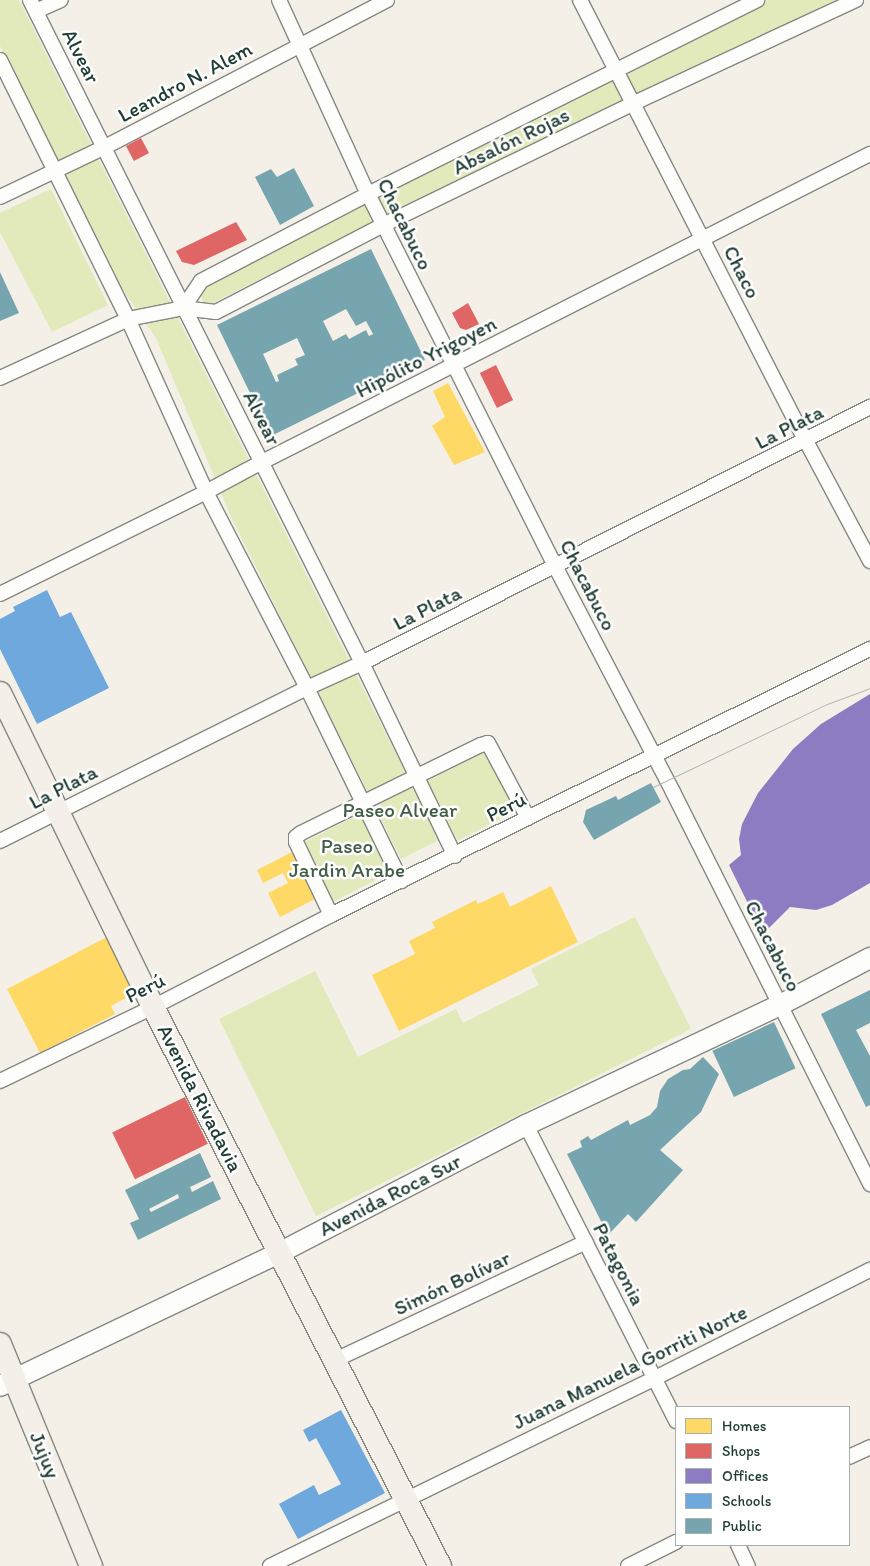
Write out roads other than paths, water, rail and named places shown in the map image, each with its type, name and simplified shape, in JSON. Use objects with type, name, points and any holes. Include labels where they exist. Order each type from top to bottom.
[{"type":"main road","name":"Avenida Rivadavia","points":[[0,693],[153,1007],[440,1566]]},
{"type":"main road","name":"Avenida Roca Sur","points":[[7,1383],[279,1253],[526,1125],[780,1005],[870,958]]},
{"type":"main road","name":"Jujuy","points":[[0,1344],[7,1383],[91,1566]]},
{"type":"street","points":[[33,6],[61,0]]},
{"type":"street","name":"Chacabuco","points":[[279,0],[383,225],[555,566],[654,755],[870,1184]]},
{"type":"street","name":"Leandro N. Alem","points":[[0,197],[105,147],[387,0]]},
{"type":"street","name":"Chaco","points":[[580,0],[614,70],[870,561]]},
{"type":"street","name":"Absalón Rojas","points":[[183,308],[201,281],[368,194],[756,0]]},
{"type":"street","name":"Absalón Rojas","points":[[0,378],[128,319],[183,308],[216,312],[383,225],[632,104],[856,0]]},
{"type":"street","name":"Alvear","points":[[33,6],[362,663],[455,856]]},
{"type":"street","points":[[0,60],[128,319],[206,492],[307,688],[401,882]]},
{"type":"street","name":"Hipólito Yrigoyen","points":[[0,594],[206,492],[870,154]]},
{"type":"street","name":"La Plata","points":[[0,841],[307,688],[362,663],[870,408]]},
{"type":"street","name":"Perú","points":[[0,1081],[153,1007],[331,915],[455,856],[654,755],[870,649]]},
{"type":"street","points":[[331,915],[296,842],[296,837],[480,745],[488,743],[528,818]]},
{"type":"street","name":"Patagonia","points":[[526,1125],[675,1419]]},
{"type":"street","name":"Simón Bolívar","points":[[335,1360],[586,1242]]},
{"type":"street","name":"Juana Manuela Gorriti Norte","points":[[270,1566],[655,1378],[870,1270]]},
{"type":"street","points":[[850,1457],[870,1447]]},
{"type":"street","points":[[628,1566],[675,1542]]},
{"type":"street","points":[[738,1546],[748,1566]]},
{"type":"tram line","points":[[653,787],[827,704],[870,688]]},
{"type":"park label","name":"Paseo Alvear","points":[[400,810]]},
{"type":"park label","name":"Paseo Jardin Arabe","points":[[347,858]]}]
